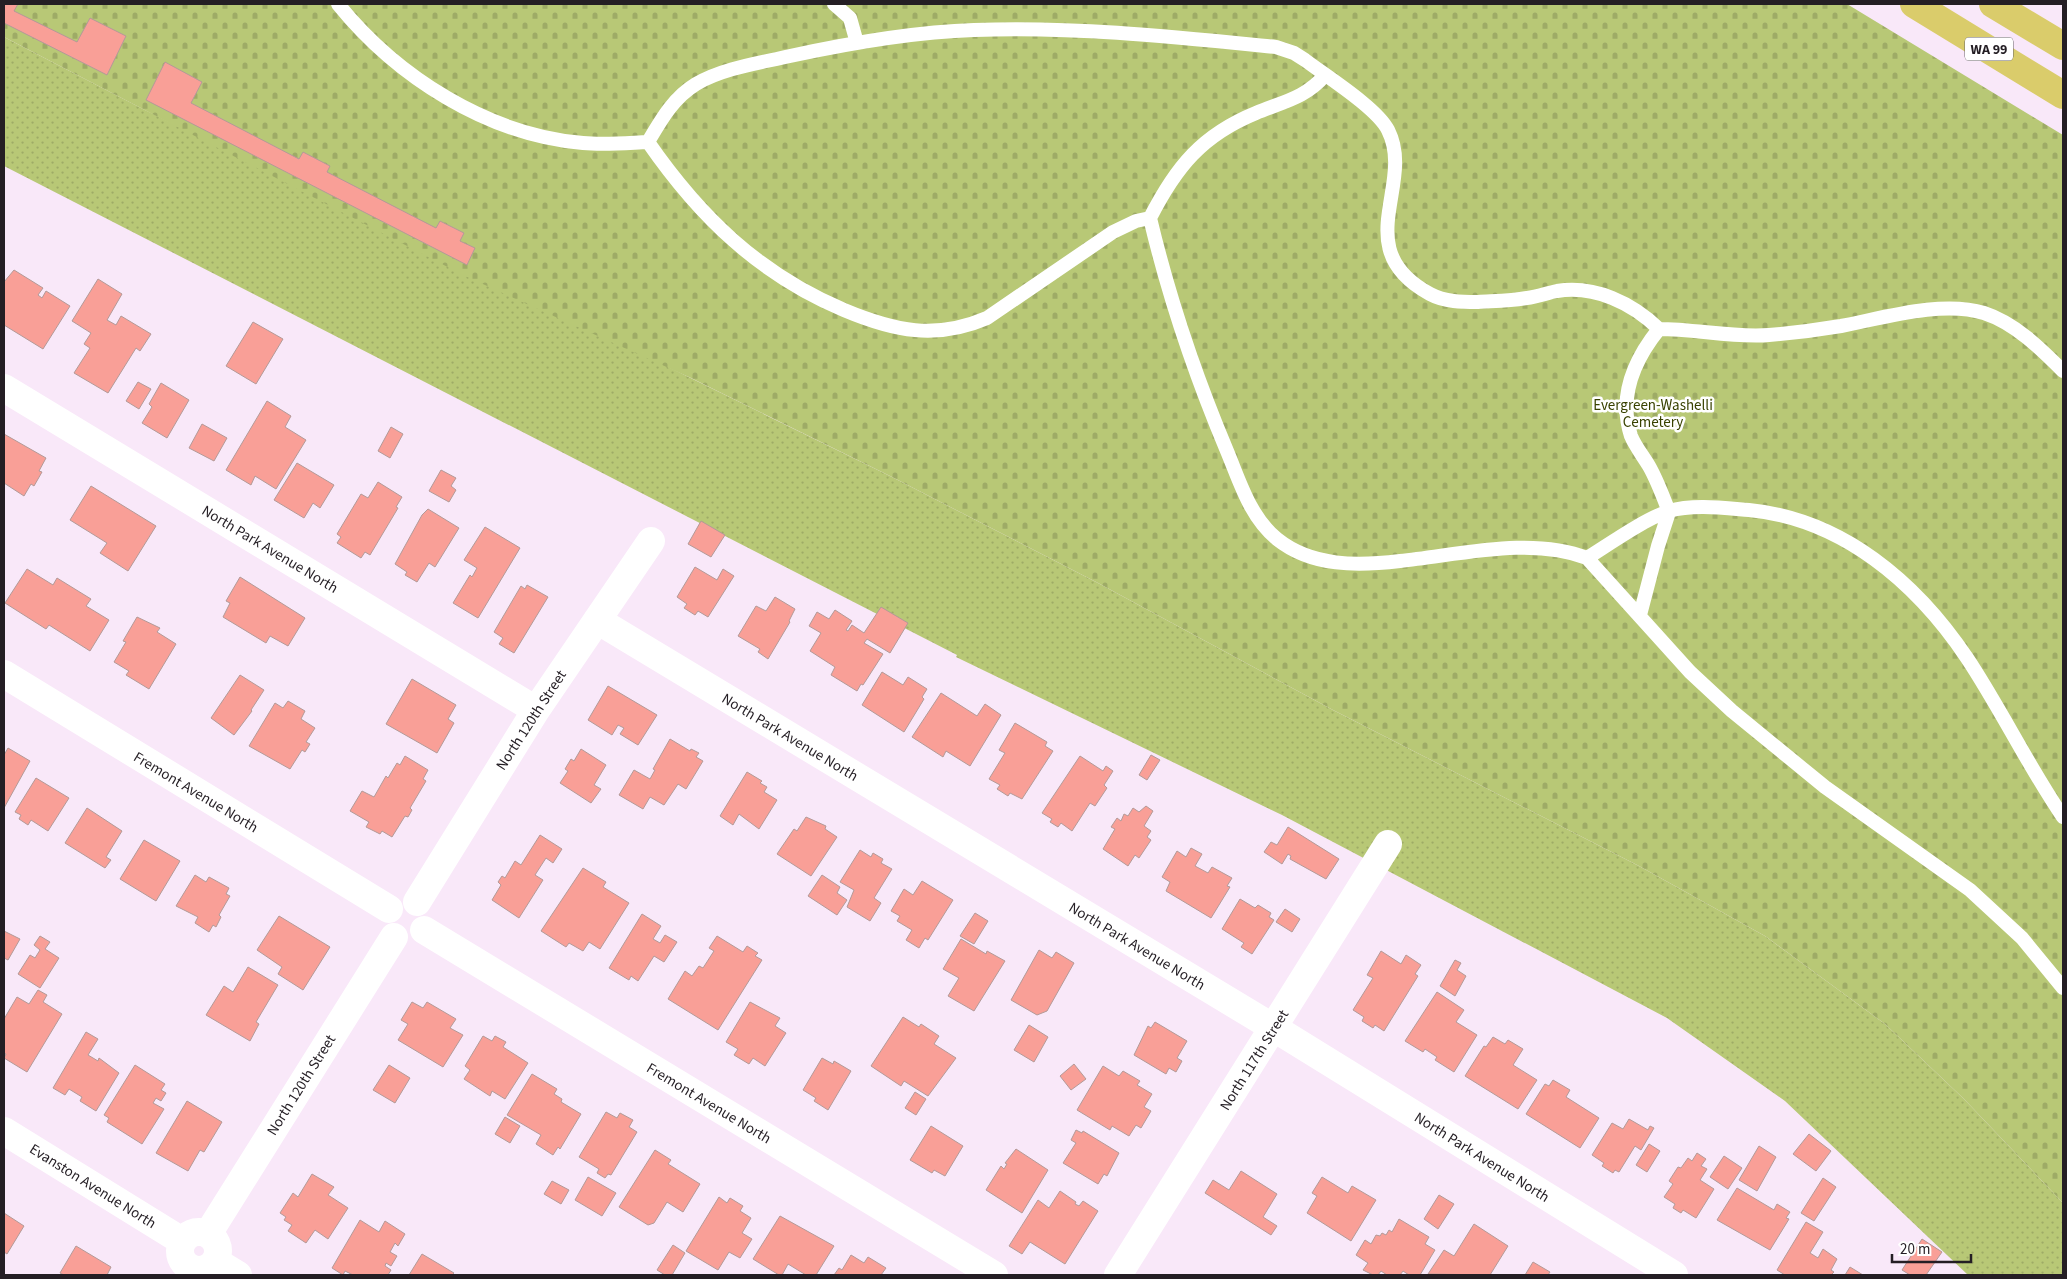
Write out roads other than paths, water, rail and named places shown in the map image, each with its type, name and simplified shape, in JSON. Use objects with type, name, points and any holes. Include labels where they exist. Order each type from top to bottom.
[{"type":"highway","name":"WA 99","points":[[1914,4],[2063,95]]},
{"type":"highway","name":"WA 99","points":[[1993,4],[2063,46]]},
{"type":"street","name":"North Park Avenue North","points":[[4,388],[536,710]]},
{"type":"street","name":"North 120th Street","points":[[417,902],[536,710],[651,542]]},
{"type":"street","name":"North Park Avenue North","points":[[597,620],[1274,1028],[1674,1275]]},
{"type":"street","name":"Fremont Avenue North","points":[[4,674],[389,909]]},
{"type":"street","name":"North 117th Street","points":[[1118,1275],[1388,844]]},
{"type":"street","points":[[405,899],[417,902],[427,913],[428,920],[424,930],[412,940],[405,941],[394,937],[386,924],[389,909],[398,901],[405,899]]},
{"type":"street","name":"Fremont Avenue North","points":[[424,930],[994,1275]]},
{"type":"street","name":"North 120th Street","points":[[208,1234],[394,937]]},
{"type":"street","name":"Evanston Avenue North","points":[[4,1131],[184,1261]]},
{"type":"street","points":[[197,1232],[208,1234],[218,1248],[226,1268],[198,1270],[184,1261],[186,1237],[197,1232]]},
{"type":"lane","points":[[338,4],[366,36],[403,68],[436,91],[487,117],[514,128],[559,140],[605,145],[648,142]]},
{"type":"lane","points":[[834,4],[850,18],[857,43]]},
{"type":"lane","points":[[648,142],[671,106],[682,94],[712,76],[764,62],[912,34],[974,30],[1063,30],[1276,47],[1294,53],[1379,117],[1388,130],[1393,144],[1394,158],[1386,233],[1391,253],[1402,272],[1414,284],[1431,295],[1457,302],[1528,298],[1574,289],[1595,292],[1619,300],[1648,318],[1659,329],[1686,329],[1740,336],[1767,335],[1838,326],[1929,311],[1970,310],[2001,321],[2018,332],[2063,371]]},
{"type":"lane","points":[[1325,76],[1304,95],[1240,120],[1204,142],[1188,157],[1173,178],[1150,218],[1179,320],[1218,430],[1254,512],[1265,527],[1278,539],[1301,553],[1320,560],[1344,563],[1376,564],[1476,552],[1546,548],[1573,553],[1587,558],[1690,672],[1779,750],[1825,787],[1945,871],[1997,913],[2022,938],[2063,988]]},
{"type":"lane","points":[[648,142],[702,210],[731,240],[779,278],[832,305],[882,325],[907,330],[947,331],[969,326],[987,318],[1113,232],[1136,221],[1150,218]]},
{"type":"lane","points":[[1640,615],[1669,512],[1649,466],[1632,438],[1627,420],[1626,398],[1631,374],[1643,349],[1659,329]]},
{"type":"lane","points":[[1587,558],[1669,512],[1692,508],[1731,509],[1783,515],[1836,534],[1879,562],[1916,597],[1953,638],[2063,817]]},
{"type":"park label","name":"Evergreen-Washelli Cemetery","points":[[1653,414]]}]
